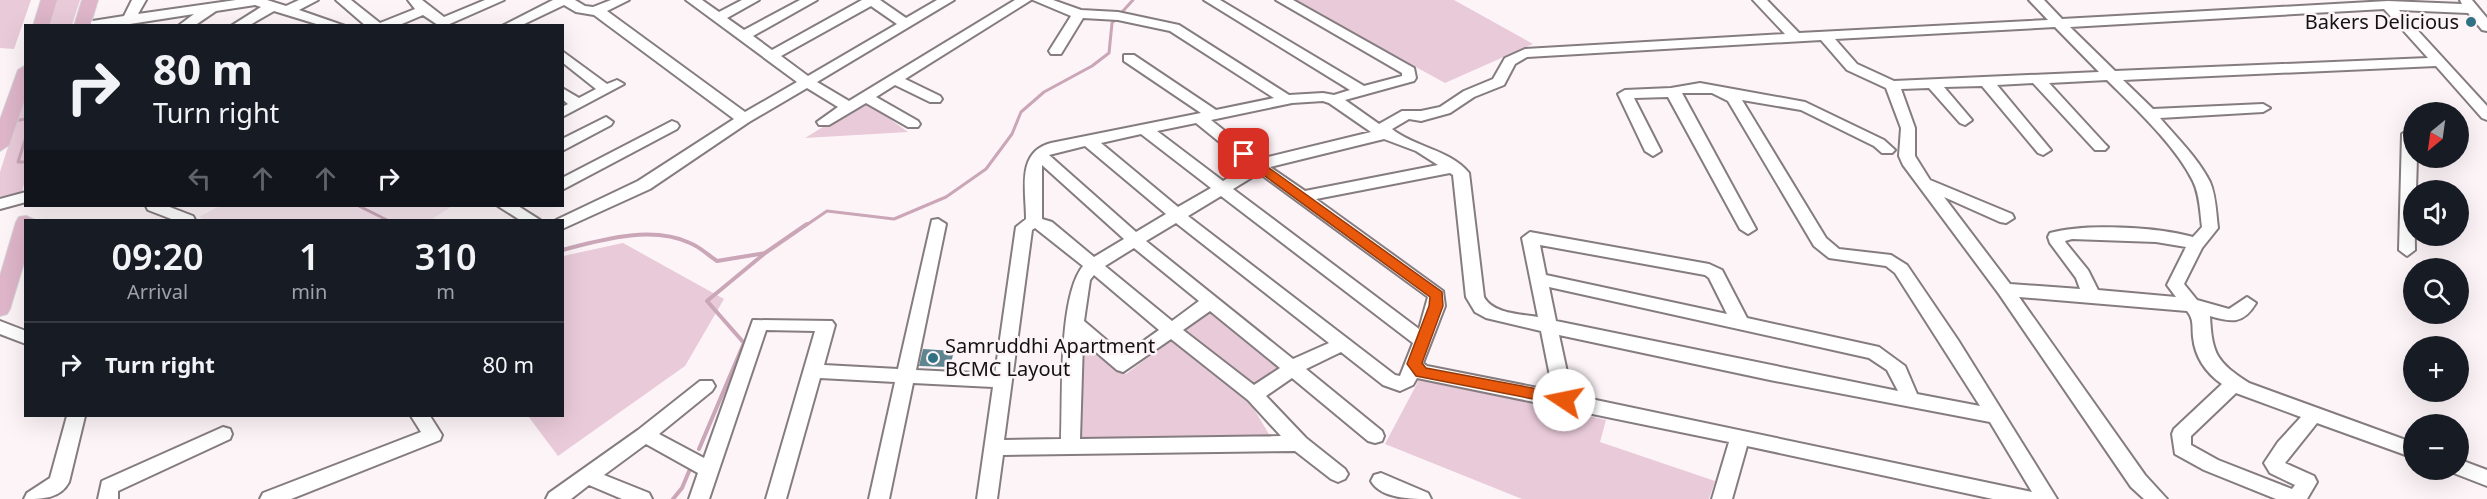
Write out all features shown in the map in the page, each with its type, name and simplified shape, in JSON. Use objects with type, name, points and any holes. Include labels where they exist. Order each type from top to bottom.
[{"type":"main road","points":[[42,24],[50,0]]},
{"type":"main road","points":[[84,24],[90,0]]},
{"type":"main road","points":[[0,145],[24,76]]},
{"type":"main road","points":[[0,309],[22,246]]},
{"type":"street","points":[[129,19],[138,0]]},
{"type":"street","points":[[287,10],[311,0]]},
{"type":"street","points":[[343,0],[373,24]]},
{"type":"street","points":[[387,24],[419,5],[445,24],[497,0]]},
{"type":"street","points":[[518,24],[565,0],[578,10],[598,11],[622,0]]},
{"type":"street","points":[[693,0],[807,82],[849,107]]},
{"type":"street","points":[[718,18],[752,0]]},
{"type":"street","points":[[743,36],[810,0]]},
{"type":"street","points":[[771,56],[871,0],[906,24]]},
{"type":"street","points":[[564,223],[644,185],[744,119],[948,0]]},
{"type":"street","points":[[824,122],[1024,0]]},
{"type":"street","points":[[1041,0],[1079,15],[1118,16],[1174,28],[1287,100]]},
{"type":"street","points":[[1210,0],[1362,91]]},
{"type":"street","points":[[1283,0],[1409,71],[1409,78],[1334,99]]},
{"type":"street","points":[[1760,0],[1794,36]]},
{"type":"street","points":[[2036,0],[2149,114],[2202,182],[2207,200],[2210,228],[2195,245],[2175,285],[2201,316],[2202,339],[2208,360],[2235,383],[2403,447]]},
{"type":"street","points":[[97,24],[256,1],[332,24]]},
{"type":"street","points":[[239,24],[265,3]]},
{"type":"street","points":[[1070,447],[1076,324],[1082,279],[1093,265],[1270,160],[1383,132],[1407,114],[1421,116],[1444,110],[1461,102],[1469,94],[1499,82],[1509,59],[1518,54],[2059,21],[2388,5],[2469,4],[2487,27]]},
{"type":"street","points":[[2388,5],[2487,115]]},
{"type":"street","points":[[187,24],[218,6]]},
{"type":"street","points":[[598,11],[744,119]]},
{"type":"street","points":[[152,24],[172,13]]},
{"type":"street","points":[[1056,51],[1079,15]]},
{"type":"street","points":[[292,24],[305,16]]},
{"type":"street","points":[[1824,35],[1852,67],[1892,86],[2439,62]]},
{"type":"street","points":[[564,56],[609,86],[564,112]]},
{"type":"street","points":[[1088,140],[1178,216],[1389,380],[1400,384],[1407,380],[1436,306],[1437,295],[1259,166],[1207,117],[1129,58]]},
{"type":"street","points":[[896,80],[935,99]]},
{"type":"street","points":[[2039,81],[2100,147]]},
{"type":"street","points":[[1988,82],[2043,150]]},
{"type":"street","points":[[1934,84],[1965,120]]},
{"type":"street","points":[[1892,86],[1908,128],[1907,156],[1911,165],[2005,290],[2138,481],[2157,499]]},
{"type":"street","points":[[1653,151],[1625,94],[1675,92],[1678,89],[1708,87],[1728,93],[1797,105],[1863,141],[1907,156]]},
{"type":"street","points":[[1675,92],[1714,171],[1748,229]]},
{"type":"street","points":[[1728,93],[1734,98],[1820,242],[1835,254],[1890,261],[1900,269],[1952,345],[2047,499]]},
{"type":"street","points":[[564,94],[578,105]]},
{"type":"street","points":[[866,97],[913,124]]},
{"type":"street","points":[[1034,222],[1034,161],[1039,154],[1051,148],[1287,100],[1323,97],[1334,99],[1383,132],[1454,167],[1461,173],[1475,297],[1481,308],[1492,314],[1994,416]]},
{"type":"street","points":[[2149,114],[2263,108]]},
{"type":"street","points":[[564,145],[606,122]]},
{"type":"street","points":[[564,184],[672,126]]},
{"type":"street","points":[[1144,129],[1221,190],[1423,341]]},
{"type":"street","points":[[1039,154],[1135,240],[1375,436]]},
{"type":"street","points":[[1302,197],[1454,167]]},
{"type":"street","points":[[2407,250],[2409,168]]},
{"type":"street","points":[[1927,184],[2006,218]]},
{"type":"street","points":[[0,204],[24,197]]},
{"type":"street","points":[[156,207],[185,219]]},
{"type":"street","points":[[515,207],[531,219]]},
{"type":"street","points":[[987,499],[1024,227],[1034,222],[1046,226],[1254,395],[1299,442],[1338,474]]},
{"type":"street","points":[[879,499],[938,224]]},
{"type":"street","points":[[2086,296],[2091,292],[2087,276],[2057,245],[2056,237],[2072,234],[2173,236],[2195,245]]},
{"type":"street","points":[[1564,400],[1530,238],[1704,268],[1716,274],[1740,322]]},
{"type":"street","points":[[1539,279],[1839,343],[1887,358],[1897,366],[1904,378],[1909,400]]},
{"type":"street","points":[[2005,290],[2193,305],[2232,316],[2247,303]]},
{"type":"street","points":[[1076,324],[1123,365],[1210,302]]},
{"type":"street","points":[[699,499],[759,324],[825,325],[776,499]]},
{"type":"street","points":[[0,327],[24,337]]},
{"type":"street","points":[[1254,395],[1292,369],[1343,344]]},
{"type":"street","points":[[1414,364],[1421,372],[2030,499]]},
{"type":"street","points":[[813,371],[1002,381]]},
{"type":"street","points":[[2235,383],[2181,434],[2182,449],[2211,465],[2296,499],[2307,482],[2277,468],[2274,463],[2314,414]]},
{"type":"street","points":[[556,499],[645,435],[706,386]]},
{"type":"street","points":[[34,499],[59,482],[76,417]]},
{"type":"street","points":[[270,499],[433,435],[421,417]]},
{"type":"street","points":[[108,499],[109,487],[223,434]]},
{"type":"street","points":[[645,435],[709,470]]},
{"type":"street","points":[[1722,499],[1740,439]]},
{"type":"street","points":[[994,448],[1299,442]]},
{"type":"street","points":[[2469,471],[2487,478]]},
{"type":"street","points":[[587,476],[642,499]]},
{"type":"street","points":[[1381,481],[1421,499]]},
{"type":"shaded area","points":[[0,0],[31,0],[14,49],[0,48]]},
{"type":"shaded area","points":[[56,0],[80,0],[72,24],[48,24]]},
{"type":"shaded area","points":[[1294,0],[1454,0],[1533,44],[1445,83]]},
{"type":"shaded area","points":[[24,96],[24,184],[21,196],[0,200],[0,172]]},
{"type":"shaded area","points":[[865,101],[908,132],[805,138]]},
{"type":"shaded area","points":[[218,207],[450,207],[432,219],[204,219],[199,217]]},
{"type":"shaded area","points":[[623,243],[724,299],[685,366],[558,456],[529,417],[564,417],[564,256]]},
{"type":"shaded area","points":[[1213,310],[1285,367],[1253,389],[1181,331]]},
{"type":"shaded area","points":[[1081,333],[1126,374],[1171,340],[1248,399],[1270,436],[1078,439]]},
{"type":"shaded area","points":[[1421,376],[1606,420],[1600,442],[1715,481],[1709,499],[1522,499],[1385,444]]},
{"type":"building","name":"Samruddhi Apartment BCMC Layout","points":[[923,349],[954,351],[950,367],[919,366]]},
{"type":"waterway","points":[[805,226],[827,211],[894,219],[946,197],[986,169],[1012,134],[1021,112],[1044,92],[1092,66],[1109,53],[1112,23],[1133,0]]},
{"type":"waterway","points":[[13,121],[24,119]]},
{"type":"waterway","points":[[24,143],[18,162],[24,162]]},
{"type":"waterway","points":[[361,207],[385,219]]},
{"type":"waterway","points":[[564,249],[626,236],[659,235],[690,243],[717,261],[765,253],[807,224]]},
{"type":"waterway","points":[[699,449],[744,343],[707,301],[764,254]]},
{"type":"waterway","points":[[673,499],[682,488],[690,469]]},
{"type":"place","name":"Bakers Delicious","points":[[2471,22]]},
{"type":"place","name":"Samruddhi Apartment BCMC Layout","points":[[933,358]]},
{"type":"route","points":[[1244,154],[1437,295],[1436,306],[1414,364],[1421,372],[1564,400]]}]
